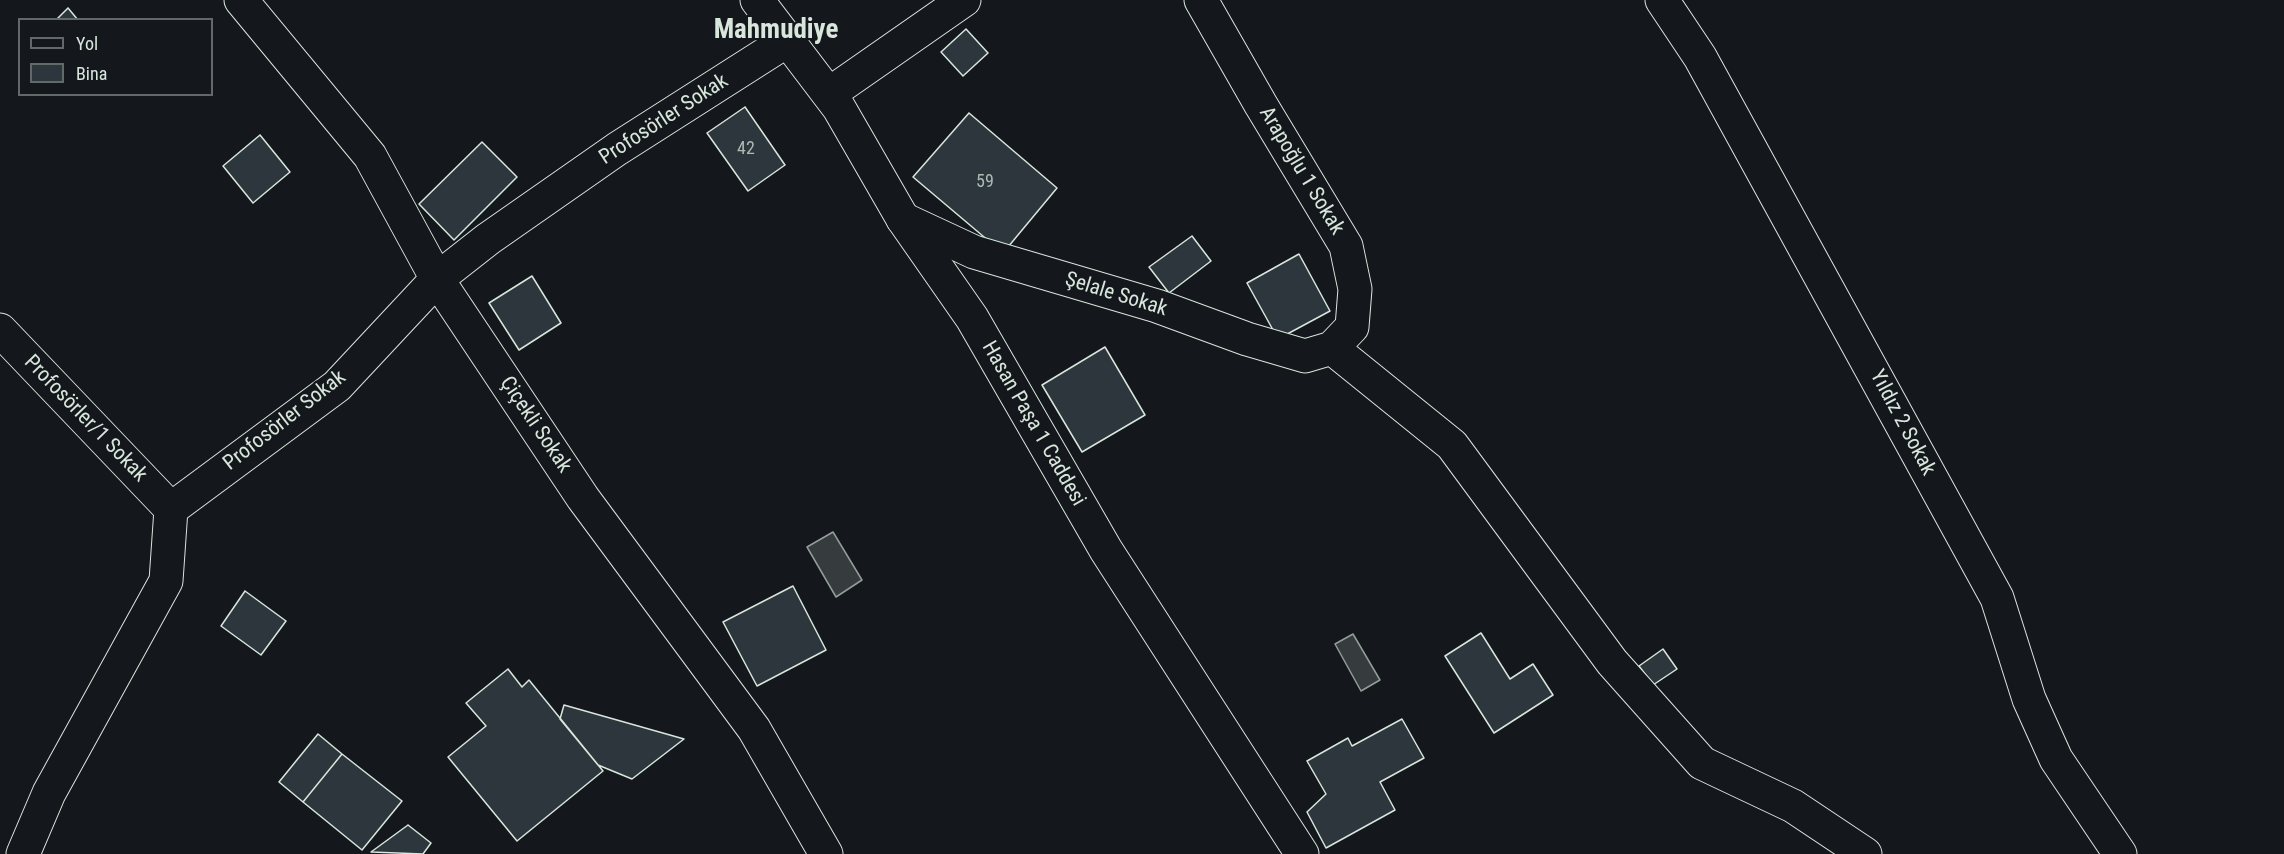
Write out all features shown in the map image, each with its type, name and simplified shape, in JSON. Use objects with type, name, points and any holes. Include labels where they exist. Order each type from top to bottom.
[{"type":"street","name":"Çiçekli Sokak","points":[[241,0],[370,156],[437,279],[583,498],[754,729],[826,854]]},
{"type":"street","name":"Hasan Paşa 1 Caddesi","points":[[758,0],[839,108],[903,219],[972,318],[1106,550],[1302,854]]},
{"type":"street","points":[[829,94],[964,0]]},
{"type":"street","name":"Arapoğlu 1 Sokak","points":[[1201,0],[1346,246],[1355,289],[1353,327],[1332,348]]},
{"type":"street","name":"Yıldız 2 Sokak","points":[[1662,0],[1706,68],[1997,598],[2029,699],[2056,759],[2120,854]]},
{"type":"street","name":"Profosörler Sokak","points":[[171,509],[337,386],[437,279],[488,239],[617,149],[788,40]]},
{"type":"street","name":"Şelale Sokak","points":[[903,219],[974,252],[1157,306],[1257,342],[1305,356],[1332,348]]},
{"type":"street","name":"Profosörler/1 Sokak","points":[[0,330],[171,509]]},
{"type":"street","points":[[1332,348],[1452,445],[1612,662],[1702,763],[1793,806],[1864,854]]},
{"type":"street","points":[[23,854],[49,793],[166,580],[171,509]]},
{"type":"shaded area","points":[[833,532],[862,580],[836,597],[807,547]]},
{"type":"shaded area","points":[[1353,634],[1380,680],[1361,691],[1335,644]]},
{"type":"building","points":[[68,8],[76,18],[58,18]]},
{"type":"building","points":[[966,29],[988,53],[963,76],[941,52]]},
{"type":"building","points":[[745,107],[785,165],[748,191],[707,133]]},
{"type":"building","points":[[969,113],[1057,188],[1003,253],[913,177]]},
{"type":"building","points":[[260,135],[290,172],[253,203],[223,166]]},
{"type":"building","points":[[482,142],[517,177],[454,240],[419,204]]},
{"type":"building","points":[[1192,236],[1211,261],[1169,293],[1149,267]]},
{"type":"building","points":[[1299,254],[1330,311],[1278,339],[1247,283]]},
{"type":"building","points":[[532,276],[561,323],[519,350],[489,303]]},
{"type":"building","points":[[1105,347],[1145,415],[1082,452],[1042,385]]},
{"type":"building","points":[[793,586],[826,650],[757,686],[723,622]]},
{"type":"building","points":[[245,591],[286,621],[261,655],[221,626]]},
{"type":"building","points":[[1481,633],[1510,679],[1533,664],[1553,695],[1494,733],[1445,656]]},
{"type":"building","points":[[1663,649],[1677,669],[1653,685],[1639,666]]},
{"type":"building","points":[[508,669],[522,687],[529,680],[603,771],[517,841],[448,757],[486,726],[466,703]]},
{"type":"building","points":[[564,705],[684,739],[632,779],[598,765],[560,719]]},
{"type":"building","points":[[1402,719],[1424,758],[1380,782],[1395,810],[1326,848],[1307,812],[1326,794],[1307,761],[1348,738],[1352,746]]},
{"type":"building","points":[[318,734],[342,754],[303,802],[279,782]]},
{"type":"building","points":[[342,754],[402,801],[362,850],[303,802]]},
{"type":"building","points":[[408,825],[431,843],[423,854],[371,852]]},
{"type":"district","name":"Mahmudiye","points":[[776,31]]}]
